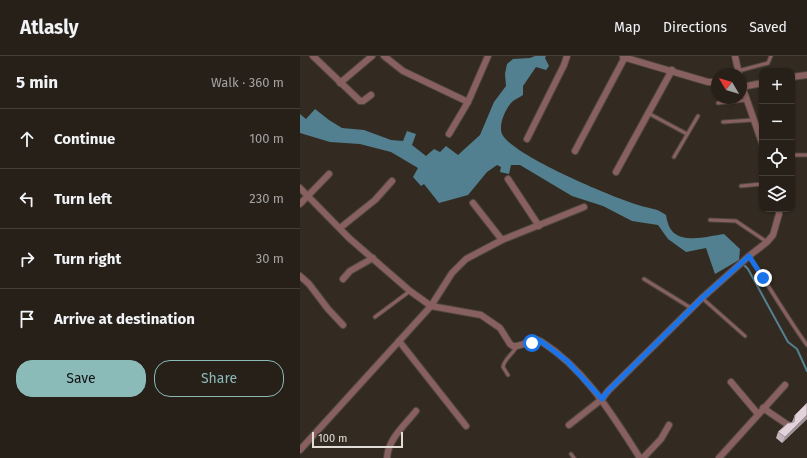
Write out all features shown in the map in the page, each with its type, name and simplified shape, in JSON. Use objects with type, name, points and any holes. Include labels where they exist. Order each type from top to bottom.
[{"type":"street","points":[[312,56],[360,100],[363,101],[371,95]]},
{"type":"street","points":[[340,83],[372,56]]},
{"type":"street","points":[[384,56],[403,71],[468,102]]},
{"type":"street","points":[[449,134],[468,102],[488,56]]},
{"type":"street","points":[[528,138],[567,56]]},
{"type":"street","points":[[735,56],[738,68]]},
{"type":"street","points":[[575,152],[623,57],[711,82]]},
{"type":"street","points":[[616,172],[672,70]]},
{"type":"street","points":[[795,77],[807,75]]},
{"type":"street","points":[[747,84],[759,83]]},
{"type":"street","points":[[747,100],[761,140]]},
{"type":"street","points":[[300,204],[328,174]]},
{"type":"street","points":[[508,179],[539,226]]},
{"type":"street","points":[[340,228],[375,200],[392,182]]},
{"type":"street","points":[[300,188],[349,238],[410,291],[431,306],[481,315],[500,328],[510,344],[513,346],[538,340],[567,361],[602,399],[642,458],[660,439],[669,426]]},
{"type":"street","points":[[473,203],[502,240]]},
{"type":"street","points":[[300,450],[431,306],[452,273],[466,259],[502,240],[584,207]]},
{"type":"street","points":[[569,424],[602,399],[608,391],[691,308],[749,256],[767,242],[773,235],[779,212]]},
{"type":"street","points":[[343,279],[350,271],[373,258]]},
{"type":"street","points":[[300,276],[309,284],[328,310],[343,325]]},
{"type":"street","points":[[399,341],[466,426]]},
{"type":"street","points":[[731,382],[758,414]]},
{"type":"street","points":[[719,458],[785,385]]},
{"type":"street","points":[[763,408],[788,425]]},
{"type":"street","points":[[387,458],[388,448],[393,439],[416,411]]},
{"type":"lane","points":[[747,70],[768,63],[771,56]]},
{"type":"lane","points":[[648,113],[687,134]]},
{"type":"lane","points":[[674,157],[698,116]]},
{"type":"lane","points":[[723,122],[754,120]]},
{"type":"lane","points":[[795,155],[807,155]]},
{"type":"lane","points":[[741,186],[759,184]]},
{"type":"lane","points":[[710,220],[736,221],[767,242]]},
{"type":"lane","points":[[749,256],[771,288],[786,316],[807,345]]},
{"type":"lane","points":[[644,279],[691,308]]},
{"type":"lane","points":[[375,317],[410,291]]},
{"type":"lane","points":[[702,298],[745,336]]},
{"type":"lane","points":[[508,375],[503,367],[517,346]]},
{"type":"lane","points":[[571,454],[574,458]]},
{"type":"water","points":[[535,56],[546,56],[545,58],[549,66],[546,70],[536,67],[523,86],[523,95],[513,101],[505,112],[501,130],[502,134],[510,143],[542,164],[585,184],[623,200],[662,212],[666,215],[671,229],[679,236],[685,238],[698,238],[724,234],[740,249],[739,260],[715,274],[706,248],[686,252],[668,239],[658,225],[632,221],[603,206],[572,196],[520,165],[511,165],[509,174],[500,172],[501,167],[497,165],[487,172],[468,195],[439,203],[424,184],[421,186],[413,177],[418,168],[391,152],[360,144],[330,142],[300,133],[300,114],[306,119],[315,109],[342,128],[364,130],[391,140],[403,141],[407,131],[416,134],[412,145],[426,156],[434,149],[440,152],[446,146],[458,155],[480,135],[494,102],[506,86],[505,74],[507,64],[513,59],[530,58]]},
{"type":"building","points":[[807,403],[807,415],[785,437],[778,432],[788,423],[794,422],[795,415]]},
{"type":"waterway","points":[[744,265],[748,269],[788,342],[797,349],[807,371]]},
{"type":"route","points":[[532,343],[538,340],[546,344],[576,369],[602,399],[608,391],[702,298],[749,256],[763,278]]}]
